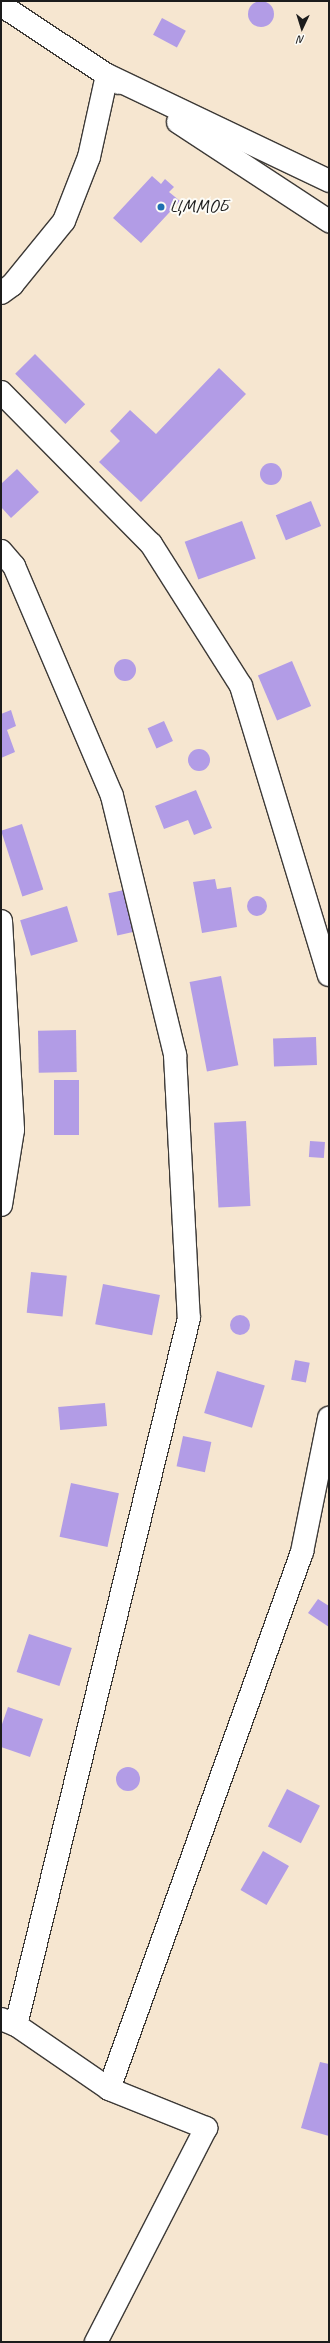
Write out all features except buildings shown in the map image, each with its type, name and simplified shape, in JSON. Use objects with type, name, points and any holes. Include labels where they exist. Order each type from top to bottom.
[{"type":"street","points":[[1,5],[329,221]]},
{"type":"street","points":[[107,75],[329,181]]},
{"type":"street","points":[[1,293],[12,285],[64,221],[89,157],[107,75]]},
{"type":"street","points":[[1,392],[151,544],[241,686],[329,975]]},
{"type":"street","points":[[1,551],[14,566],[112,796],[168,1024],[175,1055],[189,1318],[9,2022],[109,2089],[206,2128],[96,2342]]},
{"type":"street","points":[[1,921],[13,1130],[1,1205]]},
{"type":"street","points":[[109,2089],[302,1552],[329,1418]]},
{"type":"place","name":"ЦММОБ","points":[[161,207]]}]
